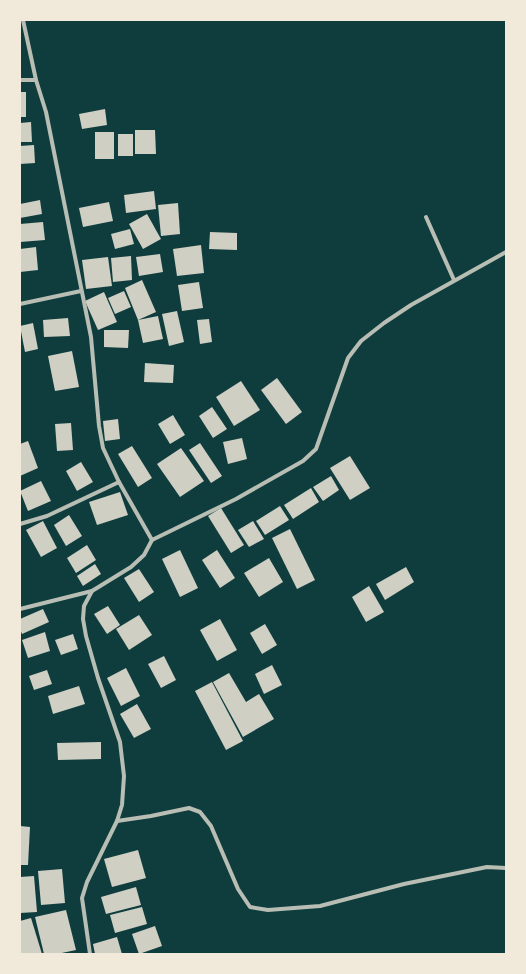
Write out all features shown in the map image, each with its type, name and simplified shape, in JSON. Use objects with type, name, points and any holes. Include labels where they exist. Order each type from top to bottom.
[{"type":"street","points":[[23,20],[36,80],[46,112],[91,336],[99,426],[103,448],[119,482],[152,540]]},
{"type":"street","points":[[20,80],[36,80]]},
{"type":"street","points":[[426,218],[454,280]]},
{"type":"street","points":[[20,609],[92,591],[131,567],[144,555],[152,540],[236,499],[303,462],[316,449],[348,358],[361,341],[384,322],[411,305],[506,252]]},
{"type":"street","points":[[20,304],[81,291]]},
{"type":"street","points":[[20,524],[47,516],[119,482]]},
{"type":"street","points":[[90,954],[83,915],[82,898],[87,882],[117,820],[122,805],[124,776],[120,742],[98,678],[83,620],[84,606],[92,591]]},
{"type":"street","points":[[117,820],[151,816],[189,808],[200,812],[211,826],[238,889],[250,907],[268,910],[320,906],[404,884],[487,867],[506,868]]},
{"type":"building","points":[[20,92],[26,92],[26,117],[20,117]]},
{"type":"building","points":[[105,109],[107,125],[82,129],[79,114]]},
{"type":"building","points":[[31,122],[32,142],[20,142],[20,123]]},
{"type":"building","points":[[135,130],[155,130],[156,154],[135,154]]},
{"type":"building","points":[[95,132],[114,132],[114,159],[95,159]]},
{"type":"building","points":[[118,134],[133,134],[133,156],[118,156]]},
{"type":"building","points":[[34,145],[35,163],[20,164],[20,146]]},
{"type":"building","points":[[154,191],[156,209],[126,213],[124,195]]},
{"type":"building","points":[[40,200],[42,214],[20,218],[20,204]]},
{"type":"building","points":[[109,202],[113,221],[83,227],[79,208]]},
{"type":"building","points":[[178,203],[180,234],[161,236],[158,205]]},
{"type":"building","points":[[147,214],[161,239],[143,249],[129,224]]},
{"type":"building","points":[[43,222],[45,240],[20,242],[20,224]]},
{"type":"building","points":[[130,229],[134,244],[115,249],[111,234]]},
{"type":"building","points":[[210,232],[237,233],[237,250],[209,249]]},
{"type":"building","points":[[201,245],[204,273],[177,276],[173,249]]},
{"type":"building","points":[[36,247],[38,270],[20,272],[20,249]]},
{"type":"building","points":[[160,254],[163,272],[139,276],[136,257]]},
{"type":"building","points":[[131,256],[132,280],[113,282],[111,258]]},
{"type":"building","points":[[108,257],[112,286],[86,289],[82,260]]},
{"type":"building","points":[[142,280],[156,312],[138,320],[125,288]]},
{"type":"building","points":[[199,282],[203,308],[182,311],[178,285]]},
{"type":"building","points":[[124,291],[131,307],[115,314],[108,298]]},
{"type":"building","points":[[104,292],[117,322],[98,330],[85,301]]},
{"type":"building","points":[[177,311],[184,342],[169,346],[162,314]]},
{"type":"building","points":[[158,316],[163,339],[143,343],[138,320]]},
{"type":"building","points":[[68,318],[70,336],[44,337],[43,320]]},
{"type":"building","points":[[209,319],[212,342],[200,344],[197,320]]},
{"type":"building","points":[[33,323],[38,349],[25,352],[20,326]]},
{"type":"building","points":[[104,330],[129,330],[128,348],[104,347]]},
{"type":"building","points":[[72,351],[79,387],[55,391],[48,356]]},
{"type":"building","points":[[145,363],[174,365],[173,383],[144,382]]},
{"type":"building","points":[[277,378],[302,412],[286,424],[261,390]]},
{"type":"building","points":[[241,381],[260,410],[234,426],[216,397]]},
{"type":"building","points":[[212,407],[227,429],[213,438],[199,416]]},
{"type":"building","points":[[173,415],[185,435],[170,444],[158,424]]},
{"type":"building","points":[[118,419],[120,439],[105,441],[103,421]]},
{"type":"building","points":[[71,423],[73,450],[57,451],[55,424]]},
{"type":"building","points":[[242,438],[247,459],[228,464],[223,442]]},
{"type":"building","points":[[28,441],[38,468],[20,476],[20,444]]},
{"type":"building","points":[[200,443],[222,476],[211,483],[189,450]]},
{"type":"building","points":[[132,446],[152,478],[138,487],[118,454]]},
{"type":"building","points":[[181,448],[204,481],[180,497],[157,464]]},
{"type":"building","points":[[350,456],[370,488],[350,500],[330,468]]},
{"type":"building","points":[[81,462],[93,482],[77,491],[66,471]]},
{"type":"building","points":[[331,476],[339,490],[323,501],[313,487]]},
{"type":"building","points":[[41,481],[51,501],[28,511],[20,491]]},
{"type":"building","points":[[311,488],[319,502],[293,519],[284,505]]},
{"type":"building","points":[[120,492],[128,515],[97,525],[89,502]]},
{"type":"building","points":[[280,506],[289,520],[265,535],[256,521]]},
{"type":"building","points":[[221,508],[244,545],[231,553],[208,516]]},
{"type":"building","points":[[69,515],[82,536],[66,546],[54,525]]},
{"type":"building","points":[[43,521],[57,548],[41,557],[26,530]]},
{"type":"building","points":[[253,521],[264,539],[249,547],[238,530]]},
{"type":"building","points":[[290,529],[315,580],[297,589],[272,538]]},
{"type":"building","points":[[87,545],[96,560],[76,573],[67,558]]},
{"type":"building","points":[[180,550],[198,588],[180,597],[162,559]]},
{"type":"building","points":[[217,550],[235,578],[220,588],[202,560]]},
{"type":"building","points":[[269,558],[283,582],[259,597],[244,573]]},
{"type":"building","points":[[95,564],[101,574],[83,586],[77,576]]},
{"type":"building","points":[[406,567],[414,582],[385,600],[376,584]]},
{"type":"building","points":[[139,569],[154,592],[139,602],[124,578]]},
{"type":"building","points":[[369,586],[384,612],[366,622],[352,597]]},
{"type":"building","points":[[108,606],[120,625],[107,634],[94,614]]},
{"type":"building","points":[[43,609],[49,622],[22,634],[20,629],[20,619]]},
{"type":"building","points":[[139,615],[152,635],[129,650],[116,629]]},
{"type":"building","points":[[220,619],[237,650],[217,661],[200,630]]},
{"type":"building","points":[[265,624],[277,645],[262,654],[250,633]]},
{"type":"building","points":[[45,632],[50,651],[28,658],[22,640]]},
{"type":"building","points":[[73,634],[78,649],[61,655],[55,640]]},
{"type":"building","points":[[164,656],[176,680],[161,688],[148,664]]},
{"type":"building","points":[[272,665],[282,685],[264,694],[255,674]]},
{"type":"building","points":[[126,668],[140,696],[121,706],[107,678]]},
{"type":"building","points":[[47,670],[52,684],[34,690],[29,676]]},
{"type":"building","points":[[229,673],[246,702],[259,694],[274,719],[243,737],[213,682]]},
{"type":"building","points":[[212,682],[243,741],[226,750],[195,691]]},
{"type":"building","points":[[79,686],[85,704],[53,714],[48,696]]},
{"type":"building","points":[[137,704],[151,729],[134,738],[120,714]]},
{"type":"building","points":[[101,742],[101,759],[58,760],[57,743]]},
{"type":"building","points":[[20,826],[30,827],[28,865],[20,865]]},
{"type":"building","points":[[138,850],[146,878],[112,887],[104,859]]},
{"type":"building","points":[[62,869],[65,903],[41,905],[38,871]]},
{"type":"building","points":[[34,876],[37,912],[20,913],[20,877]]},
{"type":"building","points":[[136,887],[141,905],[106,914],[101,897]]},
{"type":"building","points":[[142,907],[147,924],[115,933],[110,915]]},
{"type":"building","points":[[66,910],[76,950],[57,954],[44,954],[35,917]]},
{"type":"building","points":[[31,918],[42,954],[20,954],[20,921]]},
{"type":"building","points":[[155,926],[162,946],[139,954],[132,934]]},
{"type":"building","points":[[117,937],[122,954],[95,954],[93,944]]}]
